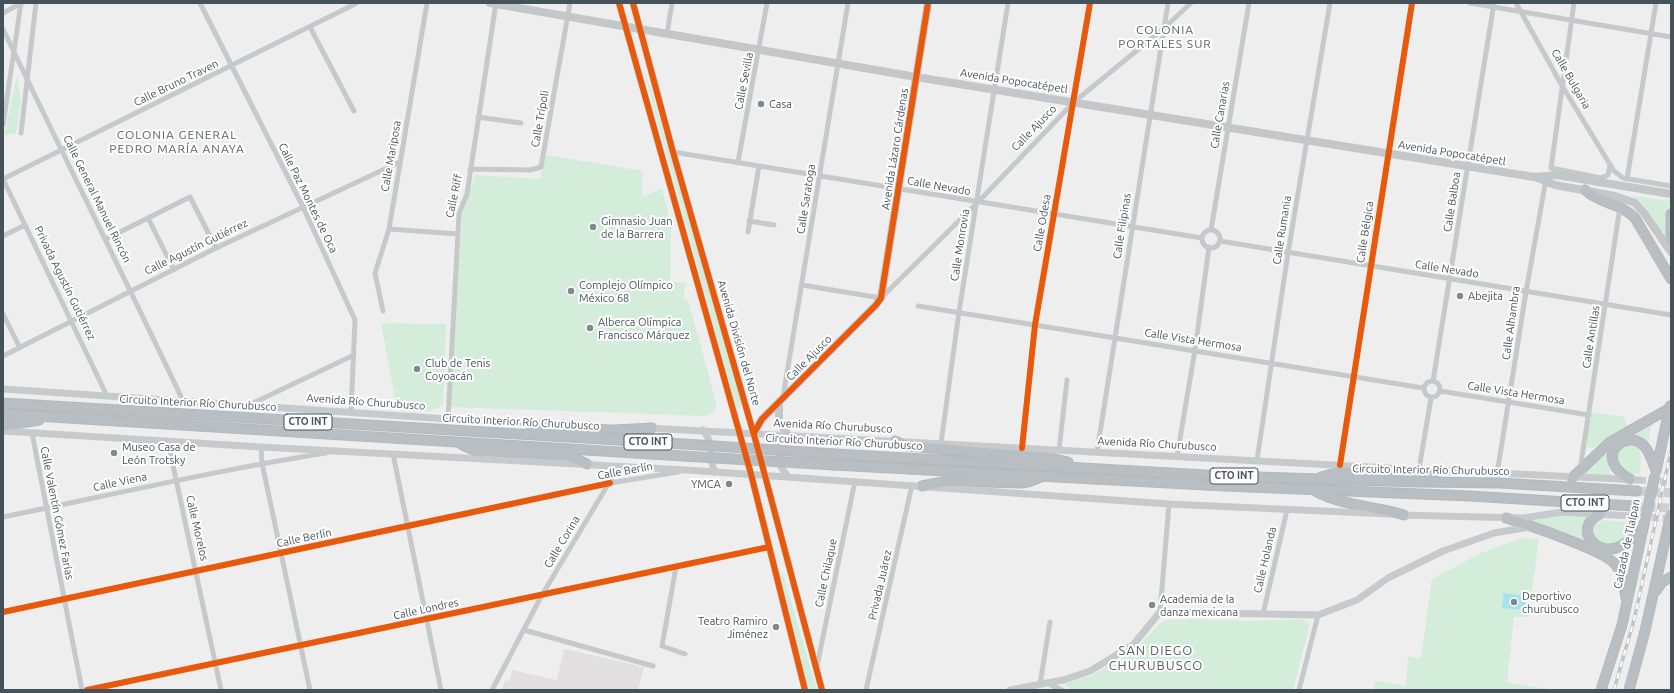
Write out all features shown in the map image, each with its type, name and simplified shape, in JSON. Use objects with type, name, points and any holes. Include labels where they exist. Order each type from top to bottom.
[{"type":"highway","points":[[1585,190],[1594,198],[1628,210],[1635,218],[1671,279]]},
{"type":"highway","points":[[1671,214],[1671,240]]},
{"type":"highway","name":"Circuito Interior Río Churubusco","points":[[3,403],[835,454],[1313,479],[1499,483],[1637,491]]},
{"type":"highway","points":[[1572,478],[1610,442],[1670,405]]},
{"type":"highway","name":"Calzada de Tlalpan","points":[[1602,690],[1622,625],[1670,405]]},
{"type":"highway","name":"Circuito Interior Río Churubusco","points":[[3,414],[834,465],[1312,490],[1470,496],[1633,506]]},
{"type":"highway","points":[[3,426],[51,417]]},
{"type":"highway","points":[[524,434],[543,428],[615,430],[652,428]]},
{"type":"highway","points":[[1634,480],[1616,471],[1612,459],[1616,448],[1626,440],[1634,440],[1643,444],[1648,450],[1655,473]]},
{"type":"highway","points":[[895,441],[907,446],[1051,458],[1084,467]]},
{"type":"highway","points":[[458,442],[475,451],[569,456],[587,464]]},
{"type":"highway","points":[[1313,479],[1339,472],[1432,474],[1440,470]]},
{"type":"highway","points":[[922,486],[948,481],[1021,483],[1043,476]]},
{"type":"highway","points":[[1312,490],[1329,499],[1383,508],[1404,515]]},
{"type":"highway","points":[[1600,514],[1591,520],[1588,530],[1590,540],[1600,548],[1611,549],[1621,546],[1644,526]]},
{"type":"highway","points":[[1629,690],[1654,596],[1671,514]]},
{"type":"highway","points":[[1506,518],[1532,526],[1611,559],[1621,574],[1627,602]]},
{"type":"highway","points":[[1654,596],[1659,585],[1671,577]]},
{"type":"main road","name":"Avenida Popocatépetl","points":[[494,3],[916,77],[1546,179],[1585,190],[1615,196],[1635,203],[1644,213],[1671,252]]},
{"type":"main road","points":[[620,3],[738,432],[751,474],[805,690]]},
{"type":"main road","name":"Avenida División del Norte","points":[[634,3],[673,152],[754,433],[822,690]]},
{"type":"main road","name":"Avenida Lázaro Cárdenas","points":[[881,298],[928,3]]},
{"type":"main road","points":[[634,54],[638,48],[642,49],[652,83],[656,86]]},
{"type":"main road","name":"Avenida Popocatépetl","points":[[1546,179],[1557,175],[1671,194]]},
{"type":"main road","name":"Calle Ajusco","points":[[754,433],[762,419],[876,305],[881,298]]},
{"type":"main road","name":"Avenida Río Churubusco","points":[[3,389],[448,419],[703,430],[1497,474],[1634,480]]},
{"type":"main road","points":[[781,400],[779,421],[786,435],[777,442],[781,468],[788,477]]},
{"type":"main road","points":[[703,430],[711,443],[711,462],[715,472]]},
{"type":"main road","name":"CTO INT","points":[[3,431],[261,448],[704,471],[1169,504],[1404,515],[1506,518],[1523,518],[1562,512],[1631,516]]},
{"type":"main road","points":[[711,443],[720,431]]},
{"type":"main road","points":[[704,471],[711,462]]},
{"type":"main road","points":[[1010,690],[1063,680],[1090,672],[1133,645],[1160,612],[1318,615],[1357,600],[1388,578],[1443,551],[1494,533],[1532,526]]},
{"type":"street","points":[[3,13],[22,3]]},
{"type":"street","points":[[3,125],[22,3]]},
{"type":"street","points":[[21,133],[36,3]]},
{"type":"street","name":"Calle Paz Montes de Oca","points":[[200,3],[303,207],[355,320],[351,412]]},
{"type":"street","name":"Calle Bruno Traven","points":[[3,179],[231,67],[357,3]]},
{"type":"street","name":"Calle Mariposa","points":[[384,311],[375,272],[388,229],[427,3]]},
{"type":"street","name":"Calle Riff","points":[[448,419],[459,214],[467,194],[494,3]]},
{"type":"street","name":"Calle Trípoli","points":[[470,169],[530,170],[540,167],[570,3]]},
{"type":"street","points":[[667,34],[672,3]]},
{"type":"street","name":"Calle Sevilla","points":[[738,162],[760,50],[767,3]]},
{"type":"street","name":"Calle Saratoga","points":[[781,400],[802,285],[848,3]]},
{"type":"street","name":"Calle Monrovia","points":[[941,443],[959,312],[1008,3]]},
{"type":"street","name":"Calle Odesa","points":[[1022,448],[1035,325],[1090,3]]},
{"type":"street","name":"Calle Filipinas","points":[[1097,452],[1168,3]]},
{"type":"street","name":"Calle Ajusco","points":[[881,298],[977,203],[1074,102],[1163,29],[1191,3]]},
{"type":"street","name":"Calle Canarias","points":[[1211,230],[1249,3]]},
{"type":"street","name":"Calle Rumania","points":[[1257,460],[1288,253],[1330,3]]},
{"type":"street","name":"Calle Bélgica","points":[[1340,465],[1352,376],[1412,3]]},
{"type":"street","points":[[1470,3],[1494,5],[1520,12],[1671,37]]},
{"type":"street","name":"Calle Bulgaria","points":[[1516,3],[1561,84],[1618,175],[1628,179],[1671,186]]},
{"type":"street","points":[[1574,3],[1561,84],[1551,168],[1601,178],[1608,175],[1610,164]]},
{"type":"street","points":[[1628,179],[1656,3]]},
{"type":"street","name":"Calle Balboa","points":[[1433,381],[1494,5]]},
{"type":"street","points":[[310,27],[354,111]]},
{"type":"street","name":"Calle General Manuel Rincón","points":[[3,29],[27,82],[131,290],[183,401]]},
{"type":"street","points":[[478,116],[521,123]]},
{"type":"street","name":"Calle Nevado","points":[[673,152],[977,203],[1053,213],[1202,238]]},
{"type":"street","name":"Calle Agustín Gutiérrez","points":[[3,356],[73,322],[131,290],[216,248],[400,162]]},
{"type":"street","points":[[748,232],[759,166]]},
{"type":"street","name":"Privada Agustín Gutiérrez","points":[[3,179],[73,322],[107,396]]},
{"type":"street","name":"Calle Alhambra","points":[[1497,474],[1510,402],[1526,292],[1546,179]]},
{"type":"street","points":[[106,239],[190,197],[216,248]]},
{"type":"street","name":"Calle Antillas","points":[[1580,471],[1620,206]]},
{"type":"street","points":[[148,218],[174,270]]},
{"type":"street","points":[[750,221],[774,225]]},
{"type":"street","points":[[3,236],[25,225]]},
{"type":"street","points":[[388,229],[458,234]]},
{"type":"street","points":[[1211,230],[1218,233],[1220,241],[1216,246],[1209,247],[1205,245],[1202,238],[1205,232],[1211,230]]},
{"type":"street","name":"Calle Nevado","points":[[1220,241],[1671,315]]},
{"type":"street","points":[[1177,456],[1195,350],[1209,247]]},
{"type":"street","points":[[802,285],[881,298]]},
{"type":"street","name":"Calle Vista Hermosa","points":[[918,306],[1423,388]]},
{"type":"street","points":[[3,314],[20,348]]},
{"type":"street","points":[[248,405],[354,355]]},
{"type":"street","points":[[1059,450],[1067,380]]},
{"type":"street","points":[[1433,381],[1439,384],[1440,391],[1437,396],[1431,398],[1425,394],[1423,388],[1427,382],[1433,381]]},
{"type":"street","name":"Calle Vista Hermosa","points":[[1440,391],[1589,415]]},
{"type":"street","points":[[1419,469],[1431,398]]},
{"type":"street","name":"Calle Valentín Gómez Farías","points":[[32,433],[63,599],[82,690]]},
{"type":"street","name":"Calle Morelos","points":[[168,442],[197,571],[221,690]]},
{"type":"street","points":[[261,448],[262,463],[310,690]]},
{"type":"street","name":"Calle Viena","points":[[3,517],[262,463],[337,451]]},
{"type":"street","points":[[393,454],[441,690]]},
{"type":"street","name":"Calle Corina","points":[[492,690],[542,595],[619,466]]},
{"type":"street","name":"Calle Berlín","points":[[3,612],[610,483],[687,470]]},
{"type":"street","name":"Calle Chilaque","points":[[816,669],[855,481]]},
{"type":"street","name":"Privada Juárez","points":[[866,690],[912,485]]},
{"type":"street","points":[[1160,612],[1169,504]]},
{"type":"street","name":"Calle Holanda","points":[[1263,614],[1287,510]]},
{"type":"street","name":"Calle Londres","points":[[87,690],[769,547]]},
{"type":"street","points":[[676,567],[662,646],[685,654]]},
{"type":"street","points":[[1299,690],[1318,615]]},
{"type":"street","points":[[1050,622],[1043,684],[1062,690]]},
{"type":"street","points":[[524,630],[653,666]]},
{"type":"shaded area","points":[[564,649],[644,667],[638,690],[502,690],[505,680],[510,681],[512,670],[557,680]]},
{"type":"green space","points":[[643,68],[651,89],[742,405],[737,410]]},
{"type":"green space","points":[[17,75],[21,101],[16,133],[4,135]]},
{"type":"green space","name":"Complejo Olímpico México 68","points":[[546,155],[643,171],[642,197],[662,188],[671,227],[670,282],[685,283],[684,299],[689,303],[716,402],[715,409],[711,414],[706,416],[450,407],[462,216],[475,175],[540,179]]},
{"type":"green space","points":[[1632,196],[1671,201],[1665,219],[1667,243],[1643,204]]},
{"type":"green space","name":"Club de Tenis Coyoacán","points":[[381,323],[446,324],[443,405],[427,411],[415,412],[397,410]]},
{"type":"green space","points":[[1591,412],[1624,417],[1628,427],[1594,448],[1586,447]]},
{"type":"green space","points":[[1651,424],[1648,444],[1639,438],[1628,436]]},
{"type":"green space","points":[[1627,445],[1632,445],[1641,449],[1639,451],[1641,456],[1640,474],[1627,475],[1618,470],[1617,458],[1619,452]]},
{"type":"green space","points":[[1611,447],[1608,455],[1608,462],[1609,469],[1613,477],[1581,476]]},
{"type":"green space","points":[[1564,515],[1590,516],[1584,528],[1584,536],[1591,548],[1525,521]]},
{"type":"green space","points":[[1606,520],[1629,523],[1626,535],[1620,541],[1621,544],[1606,546],[1595,540],[1593,529],[1595,524]]},
{"type":"green space","points":[[1522,538],[1539,539],[1528,617],[1514,617],[1507,682],[1554,690],[1373,690],[1375,681],[1406,686],[1408,656],[1421,658],[1432,579],[1481,553]]},
{"type":"green space","points":[[782,571],[817,690],[809,690],[781,578]]},
{"type":"green space","points":[[1196,619],[1247,621],[1302,619],[1310,624],[1293,690],[1072,690],[1062,681],[1091,676],[1137,648],[1158,625],[1166,620]]},
{"type":"water","name":"Deportivo churubusco","points":[[1503,593],[1526,596],[1524,610],[1502,608]]},
{"type":"tunnel","points":[[1639,480],[1671,482]]},
{"type":"tunnel","points":[[1637,491],[1671,493]]},
{"type":"tunnel","points":[[1633,506],[1671,508]]},
{"type":"tunnel","points":[[1631,516],[1671,519]]},
{"type":"railway","points":[[1614,690],[1634,620],[1671,451]]},
{"type":"cycle path","points":[[619,3],[751,474],[805,690]]},
{"type":"cycle path","points":[[633,3],[673,152],[756,442],[822,690]]},
{"type":"cycle path","points":[[754,433],[762,419],[876,305],[881,298],[928,3]]},
{"type":"cycle path","points":[[1022,448],[1035,325],[1090,3]]},
{"type":"cycle path","points":[[1340,465],[1412,3]]},
{"type":"cycle path","points":[[3,612],[610,483]]},
{"type":"cycle path","points":[[87,690],[769,547]]},
{"type":"place","name":"Casa","points":[[761,104]]},
{"type":"place","name":"Gimnasio Juan de la Barrera","points":[[593,227]]},
{"type":"place","name":"Complejo Olímpico México 68","points":[[571,291]]},
{"type":"place","name":"Abejita","points":[[1460,296]]},
{"type":"place","name":"Alberca Olímpica Francisco Márquez","points":[[590,328]]},
{"type":"place","name":"Club de Tenis Coyoacán","points":[[417,369]]},
{"type":"place","name":"Museo Casa de León Trotsky","points":[[114,453]]},
{"type":"place","name":"YMCA","points":[[729,484]]},
{"type":"place","name":"Deportivo churubusco","points":[[1514,602]]},
{"type":"place","name":"Academia de la danza mexicana","points":[[1152,605]]},
{"type":"place","name":"Teatro Ramiro Jiménez","points":[[776,627]]},
{"type":"district","name":"COLONIA PORTALES SUR","points":[[1165,37]]},
{"type":"district","name":"COLONIA GENERAL PEDRO MARÍA ANAYA","points":[[177,142]]},
{"type":"district","name":"SAN DIEGO CHURUBUSCO","points":[[1156,658]]}]
